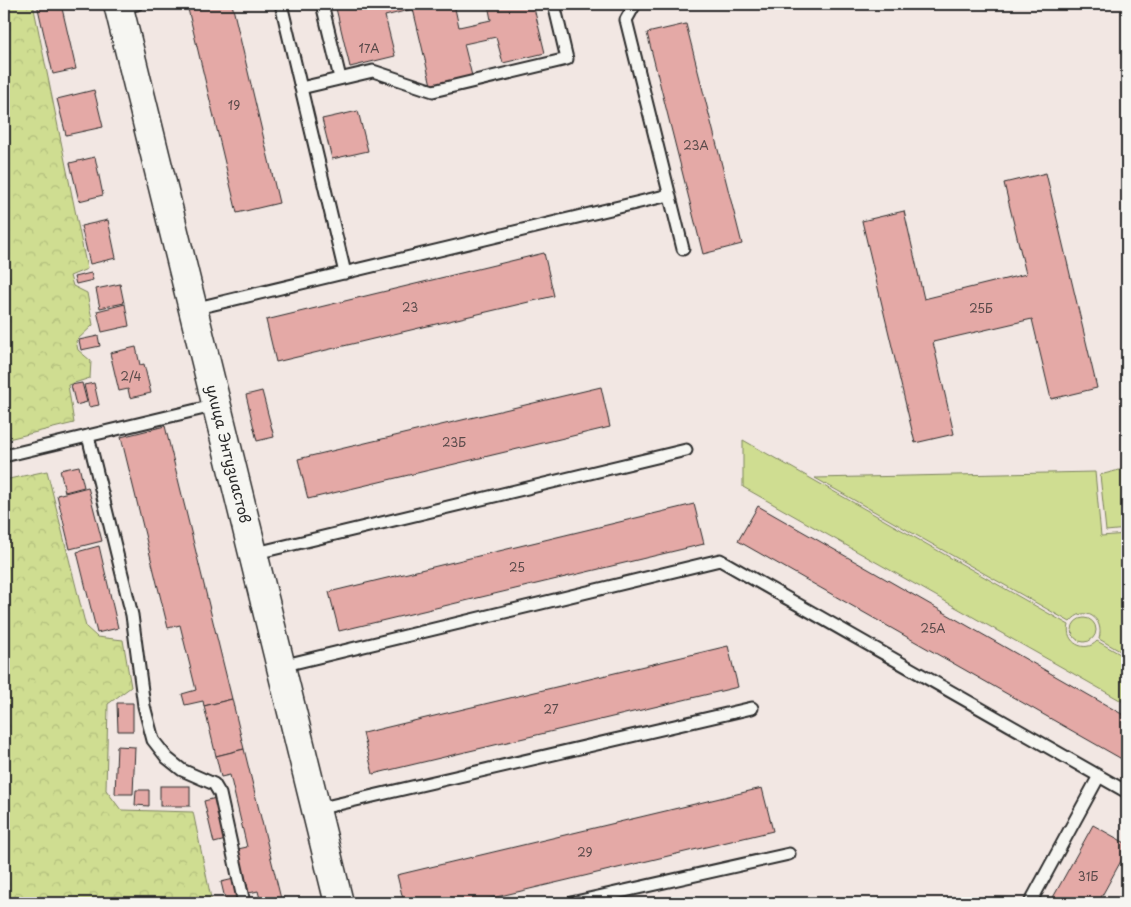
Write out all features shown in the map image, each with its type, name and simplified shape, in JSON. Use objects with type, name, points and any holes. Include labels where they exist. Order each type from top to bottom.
[{"type":"main road","name":"улица Энтузиастов","points":[[124,5],[193,309],[339,903]]},
{"type":"lane","points":[[281,4],[345,273]]},
{"type":"lane","points":[[322,4],[340,78]]},
{"type":"lane","points":[[301,88],[374,71],[433,91],[567,59],[554,4]]},
{"type":"lane","points":[[635,4],[626,20],[683,249]]},
{"type":"lane","points":[[193,309],[669,195]]},
{"type":"lane","points":[[4,456],[217,405]]},
{"type":"lane","points":[[88,436],[132,615],[144,706],[153,740],[166,758],[182,770],[214,784],[220,794],[244,903]]},
{"type":"lane","points":[[252,554],[686,450]]},
{"type":"lane","points":[[281,666],[720,560],[1127,792]]},
{"type":"lane","points":[[316,809],[752,708]]},
{"type":"lane","points":[[1030,903],[1099,776]]},
{"type":"lane","points":[[571,903],[789,854]]},
{"type":"green space","points":[[4,4],[33,4],[87,269],[70,276],[73,286],[87,293],[93,325],[76,341],[78,350],[91,361],[90,378],[68,385],[74,423],[4,440]]},
{"type":"green space","points":[[743,440],[1069,625],[1068,631],[1072,641],[1077,644],[1087,646],[1097,641],[1127,658],[1127,704],[743,487]]},
{"type":"green space","points":[[1127,468],[1127,529],[1106,531],[1100,475]]},
{"type":"green space","points":[[47,471],[86,627],[97,637],[123,640],[131,687],[108,704],[106,790],[121,810],[193,812],[212,903],[4,903],[4,480]]},
{"type":"green space","points":[[1095,472],[1101,536],[1127,534],[1127,655],[1099,639],[1099,625],[1092,616],[1081,614],[1070,622],[815,478]]},
{"type":"green space","points":[[1084,618],[1089,619],[1095,625],[1095,635],[1089,641],[1084,642],[1079,641],[1073,635],[1072,630],[1073,625],[1079,619]]},
{"type":"building","points":[[37,4],[61,4],[76,69],[53,74]]},
{"type":"building","points":[[208,4],[232,4],[279,203],[237,213],[188,9]]},
{"type":"building","points":[[335,4],[454,4],[459,27],[491,20],[488,4],[533,4],[545,53],[503,63],[496,37],[464,44],[472,76],[431,85],[413,9],[385,16],[395,56],[350,67]]},
{"type":"building","points":[[686,24],[742,244],[703,254],[647,33]]},
{"type":"building","points":[[94,90],[103,127],[66,135],[57,99]]},
{"type":"building","points":[[358,111],[368,151],[332,159],[322,119]]},
{"type":"building","points":[[95,157],[103,195],[79,201],[70,163]]},
{"type":"building","points":[[1046,173],[1097,388],[1051,399],[1032,319],[933,342],[954,434],[915,443],[862,221],[904,211],[924,299],[1026,274],[1004,183]]},
{"type":"building","points":[[108,220],[116,258],[90,264],[81,226]]},
{"type":"building","points":[[544,253],[554,296],[276,362],[266,320]]},
{"type":"building","points":[[91,273],[93,280],[76,284],[74,277]]},
{"type":"building","points":[[120,284],[124,303],[100,308],[96,289]]},
{"type":"building","points":[[125,304],[129,326],[102,332],[97,311]]},
{"type":"building","points":[[98,336],[100,346],[81,350],[79,340]]},
{"type":"building","points":[[136,347],[140,365],[144,364],[151,393],[130,398],[128,389],[119,391],[110,353]]},
{"type":"building","points":[[82,383],[87,402],[76,405],[71,385]]},
{"type":"building","points":[[94,383],[99,405],[89,407],[84,385]]},
{"type":"building","points":[[601,387],[610,427],[308,499],[298,459]]},
{"type":"building","points":[[262,391],[274,437],[257,441],[246,395]]},
{"type":"building","points":[[165,426],[232,699],[204,706],[203,701],[185,705],[182,694],[196,690],[180,625],[168,628],[121,437]]},
{"type":"building","points":[[79,466],[84,487],[65,492],[60,470]]},
{"type":"building","points":[[88,487],[102,541],[70,549],[57,495]]},
{"type":"building","points":[[694,504],[704,544],[339,631],[329,592]]},
{"type":"building","points":[[758,506],[1127,717],[1127,762],[738,541]]},
{"type":"building","points":[[99,546],[118,628],[97,633],[77,552]]},
{"type":"building","points":[[728,646],[738,687],[373,774],[363,733]]},
{"type":"building","points":[[232,699],[244,749],[216,756],[204,706]]},
{"type":"building","points":[[117,703],[133,703],[133,731],[118,731]]},
{"type":"building","points":[[117,746],[135,747],[133,794],[115,794]]},
{"type":"building","points":[[244,749],[282,903],[261,903],[258,891],[249,893],[238,849],[247,847],[230,775],[221,777],[216,756]]},
{"type":"building","points":[[160,786],[190,786],[190,806],[160,806]]},
{"type":"building","points":[[762,788],[773,831],[471,903],[404,903],[397,875]]},
{"type":"building","points":[[136,790],[149,790],[149,806],[135,805]]},
{"type":"building","points":[[216,798],[226,840],[214,843],[204,801]]},
{"type":"building","points":[[1093,825],[1127,844],[1127,850],[1098,903],[1050,903]]},
{"type":"building","points":[[234,879],[240,903],[226,903],[221,882]]}]
